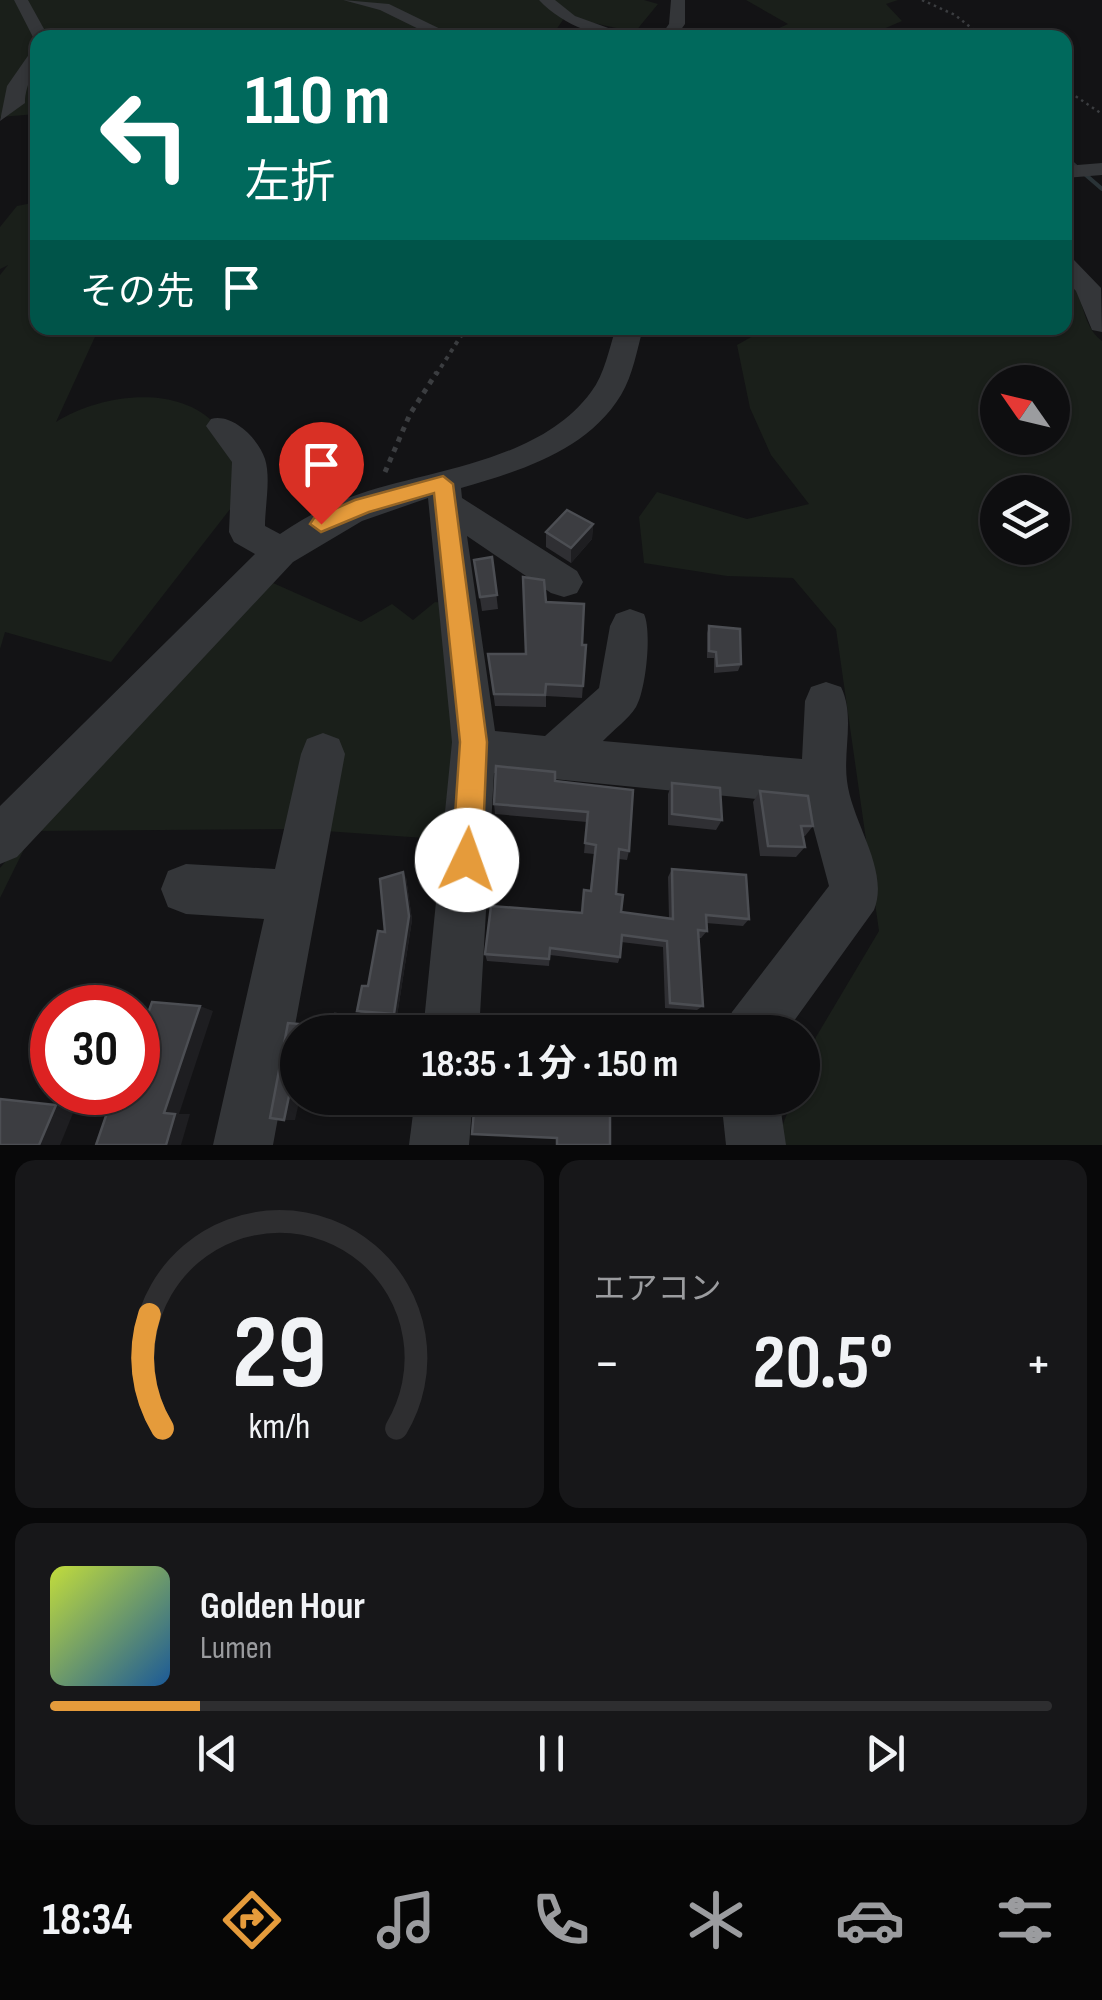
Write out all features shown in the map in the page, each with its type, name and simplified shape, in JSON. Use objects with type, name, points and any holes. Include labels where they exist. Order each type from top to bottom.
[{"type":"street","points":[[21,0],[37,30]]},
{"type":"street","points":[[350,0],[384,7],[434,30]]},
{"type":"street","points":[[546,0],[570,19],[604,30]]},
{"type":"street","points":[[673,30],[677,24],[678,0]]},
{"type":"street","points":[[0,116],[16,104],[16,86],[30,64]]},
{"type":"street","points":[[0,116],[30,115]]},
{"type":"street","points":[[1072,172],[1099,169]]},
{"type":"street","points":[[1072,272],[1088,288],[1102,324]]},
{"type":"street","points":[[5,828],[280,552],[321,524],[362,506],[444,494],[577,425],[606,394],[627,335]]},
{"type":"street","points":[[222,426],[248,460],[247,532],[280,552]]},
{"type":"street","points":[[444,494],[564,582]]},
{"type":"street","points":[[444,494],[473,750],[453,1015]]},
{"type":"street","points":[[553,758],[618,696],[630,626]]},
{"type":"street","points":[[765,1015],[856,892],[824,783],[826,701]]},
{"type":"street","points":[[473,750],[824,783]]},
{"type":"street","points":[[243,1145],[323,754]]},
{"type":"street","points":[[186,888],[294,895]]},
{"type":"street","points":[[439,1145],[442,1115]]},
{"type":"street","points":[[752,1115],[756,1145]]},
{"type":"path","points":[[922,0],[955,15],[974,30]]},
{"type":"path","points":[[1072,94],[1102,114]]},
{"type":"path","points":[[362,506],[394,459],[410,414],[461,335]]},
{"type":"shaded area","points":[[0,0],[644,0],[658,4],[637,30],[565,17],[556,30],[30,30],[30,115],[0,117]]},
{"type":"shaded area","points":[[746,0],[898,0],[886,4],[902,21],[881,30],[775,30],[788,24]]},
{"type":"shaded area","points":[[30,203],[30,335],[96,335],[56,422],[115,400],[159,398],[180,403],[215,424],[248,486],[111,662],[5,632],[0,649],[0,275],[8,265],[0,269],[0,227],[17,206]]},
{"type":"shaded area","points":[[1072,282],[1090,326],[1102,341],[1102,1145],[775,1145],[786,1115],[820,1115],[820,1030],[879,931],[836,629],[793,578],[727,576],[644,563],[639,517],[657,492],[747,519],[809,504],[771,455],[750,408],[737,345],[755,335],[1072,335]]},
{"type":"shaded area","points":[[264,579],[361,622],[392,604],[413,620],[435,602],[446,603],[472,728],[453,840],[297,829],[33,831],[0,898],[0,868],[36,825]]},
{"type":"building","points":[[567,510],[593,524],[571,548],[546,532]]},
{"type":"building","points":[[492,557],[497,595],[480,597],[474,560]]},
{"type":"building","points":[[523,577],[544,580],[546,602],[584,604],[583,686],[546,684],[545,695],[494,694],[488,654],[526,654]]},
{"type":"building","points":[[709,626],[740,629],[741,664],[717,666],[716,652],[709,651]]},
{"type":"building","points":[[496,766],[555,772],[555,781],[633,790],[629,851],[619,849],[616,894],[623,895],[621,912],[673,919],[672,869],[746,875],[749,919],[706,915],[707,931],[698,930],[703,1006],[670,1003],[667,941],[622,935],[620,957],[550,948],[549,959],[485,954],[491,906],[582,913],[584,890],[591,891],[596,845],[585,843],[588,812],[494,804]]},
{"type":"building","points":[[672,783],[720,788],[722,820],[672,814]]},
{"type":"building","points":[[760,791],[808,796],[813,826],[801,826],[805,847],[768,846]]},
{"type":"building","points":[[403,872],[409,916],[394,1014],[357,1011],[362,986],[368,986],[378,931],[385,932],[380,879]]},
{"type":"building","points":[[160,1003],[200,1006],[164,1113],[175,1114],[166,1145],[96,1145],[106,1115],[160,1115]]},
{"type":"building","points":[[280,1065],[280,1115],[285,1115],[284,1120],[270,1118]]},
{"type":"building","points":[[0,1099],[30,1102],[30,1115],[52,1115],[39,1145],[0,1145]]},
{"type":"building","points":[[474,1115],[610,1115],[610,1145],[557,1145],[557,1138],[472,1134]]},
{"type":"waterway","points":[[1072,163],[1102,189]]},
{"type":"route","points":[[321,524],[362,506],[443,484],[474,742],[467,860]]}]
